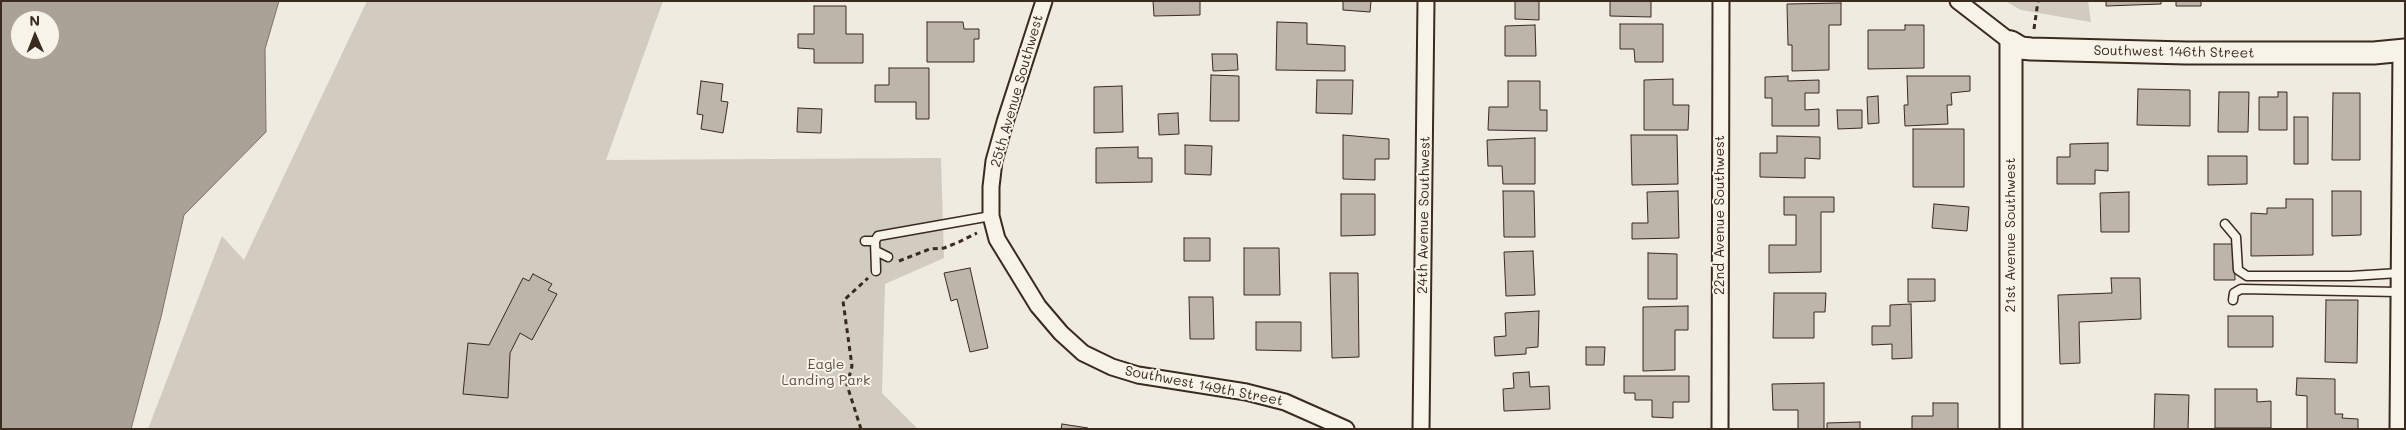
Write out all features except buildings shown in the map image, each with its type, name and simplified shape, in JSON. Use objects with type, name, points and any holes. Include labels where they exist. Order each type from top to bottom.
[{"type":"street","name":"25th Avenue Southwest","points":[[997,240],[991,216],[991,187],[994,161],[1044,1]]},
{"type":"street","name":"24th Avenue Southwest","points":[[1421,429],[1426,1]]},
{"type":"street","name":"22nd Avenue Southwest","points":[[1720,1],[1720,429]]},
{"type":"street","name":"Southwest 146th Street","points":[[1958,1],[2011,42],[2022,48],[2031,49],[2186,53],[2374,53],[2403,50]]},
{"type":"street","name":"21st Avenue Southwest","points":[[2011,42],[2011,429]]},
{"type":"street","points":[[2398,429],[2403,50]]},
{"type":"street","name":"Southwest 149th Street","points":[[997,240],[1038,306],[1060,333],[1083,353],[1112,367],[1138,375],[1246,392],[1285,402],[1346,429]]},
{"type":"lane","points":[[876,271],[876,241],[878,236],[991,216]]},
{"type":"lane","points":[[2225,224],[2236,237],[2238,270],[2247,276],[2351,276],[2400,284]]},
{"type":"lane","points":[[865,241],[876,241]]},
{"type":"lane","points":[[876,251],[888,257]]},
{"type":"lane","points":[[2233,300],[2234,293],[2241,289],[2400,284]]},
{"type":"path","points":[[2031,49],[2038,1]]},
{"type":"path","points":[[861,429],[847,385],[852,366],[844,301],[876,271],[930,249],[951,245],[975,234]]},
{"type":"green space","name":"Eagle Landing Park","points":[[367,1],[663,1],[606,160],[941,158],[944,258],[885,284],[882,393],[918,429],[148,429],[222,236],[244,260]]},
{"type":"green space","points":[[2005,1],[2088,1],[2091,22],[2021,10]]},
{"type":"shaded area","points":[[1,1],[279,1],[265,49],[266,132],[184,215],[161,317],[131,429],[1,429]]}]
